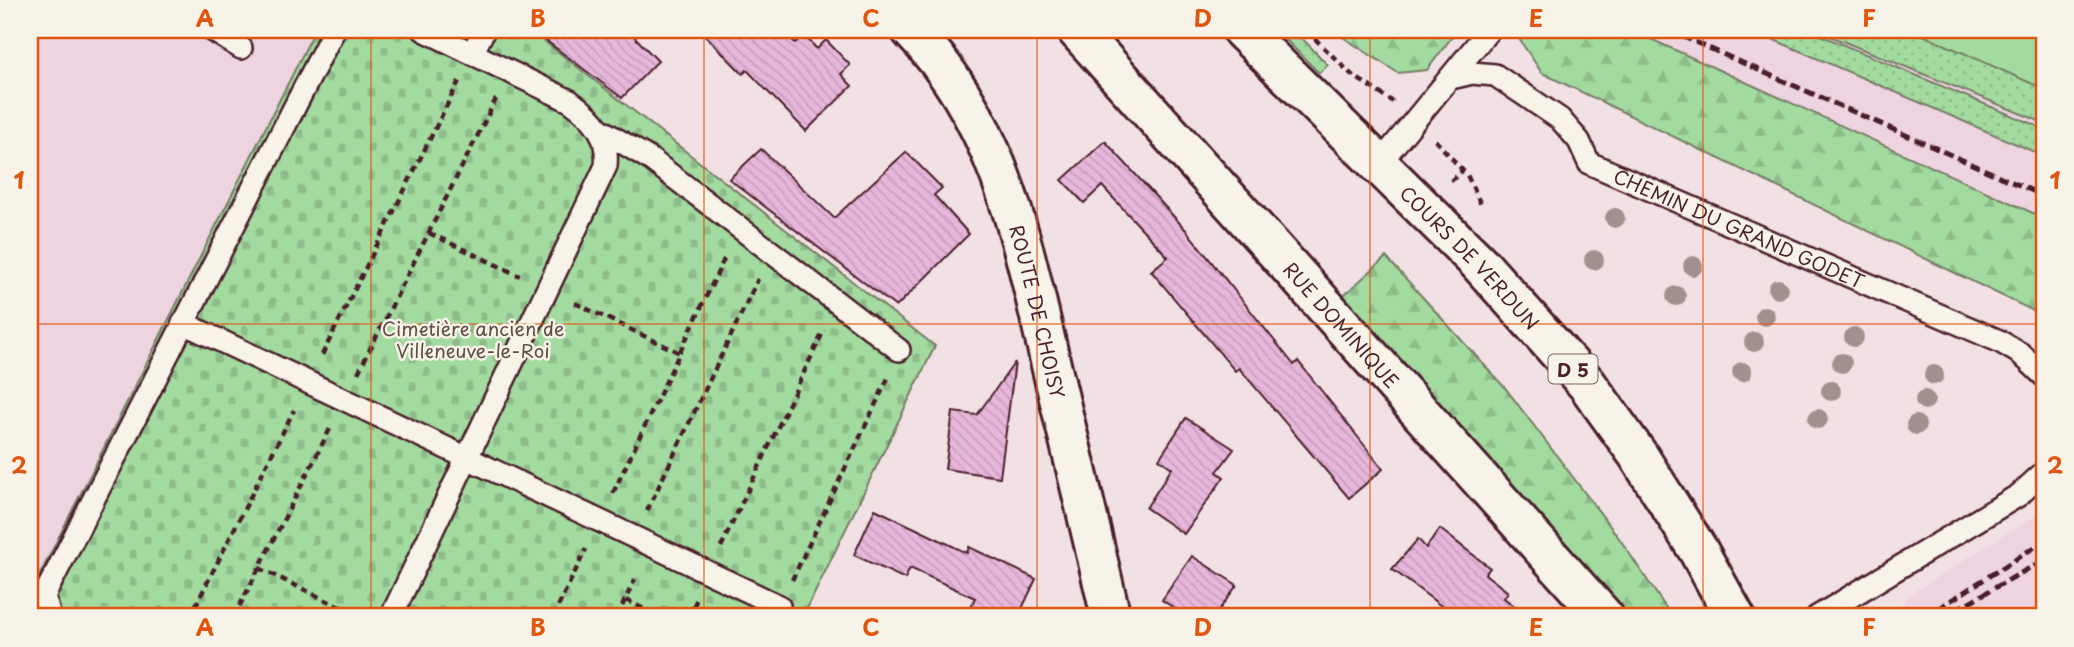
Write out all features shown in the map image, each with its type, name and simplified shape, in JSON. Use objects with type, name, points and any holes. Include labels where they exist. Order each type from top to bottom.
[{"type":"street","name":"RUE DOMINIQUE","points":[[1077,30],[1604,617]]},
{"type":"street","name":"COURS DE VERDUN","points":[[1242,30],[1479,263],[1587,384],[1645,465],[1698,550],[1735,617]]},
{"type":"street","name":"ROUTE DE CHOISY","points":[[922,33],[960,89],[985,138],[1016,217],[1111,617]]},
{"type":"lane","points":[[212,30],[241,48]]},
{"type":"lane","points":[[50,617],[44,596],[334,30]]},
{"type":"lane","points":[[391,617],[606,166],[608,148],[601,130],[589,115],[570,101],[424,30]]},
{"type":"lane","points":[[473,52],[484,30]]},
{"type":"lane","points":[[1379,164],[1489,30]]},
{"type":"lane","name":"CHEMIN DU GRAND GODET","points":[[1451,78],[1472,73],[1494,75],[1560,119],[1579,141],[1589,163],[2000,341],[2021,354],[2044,376]]},
{"type":"lane","points":[[601,130],[650,159],[900,350]]},
{"type":"lane","points":[[183,323],[779,606]]},
{"type":"lane","points":[[1817,617],[2019,495],[2044,472]]},
{"type":"path","points":[[1307,30],[1351,74],[1417,119],[1463,170]]},
{"type":"path","points":[[191,617],[473,52]]},
{"type":"path","points":[[234,617],[511,70]]},
{"type":"path","points":[[553,617],[739,228]]},
{"type":"path","points":[[635,537],[771,252]]},
{"type":"path","points":[[688,617],[837,302]]},
{"type":"path","points":[[779,606],[879,403],[900,350]]},
{"type":"path","points":[[259,568],[362,617]]},
{"type":"path","points":[[617,617],[635,579]]},
{"type":"path","points":[[626,600],[660,617]]},
{"type":"shaded area","points":[[30,30],[315,30],[30,594]]},
{"type":"shaded area","points":[[1586,30],[1815,30],[2044,123],[2044,243]]},
{"type":"shaded area","points":[[2044,510],[2044,617],[1886,617],[1899,610],[1909,595]]},
{"type":"green space","name":"Cimetière ancien de Villeneuve-le-Roi","points":[[315,30],[530,30],[935,346],[803,617],[30,617],[30,594]]},
{"type":"green space","points":[[1276,30],[1294,30],[1328,65],[1319,73]]},
{"type":"green space","points":[[1332,30],[1457,30],[1427,70],[1398,73]]},
{"type":"green space","points":[[1513,30],[1631,30],[2044,218],[2044,316],[1542,73]]},
{"type":"green space","points":[[1751,30],[1808,30],[2044,129],[2044,156]]},
{"type":"green space","points":[[1815,30],[2044,30],[2044,123]]},
{"type":"green space","points":[[1912,30],[2044,30],[2044,89]]},
{"type":"green space","points":[[1386,257],[1506,389],[1619,538],[1672,617],[1626,617],[1342,297]]},
{"type":"building","points":[[532,30],[628,30],[658,61],[622,98]]},
{"type":"building","points":[[700,30],[782,30],[795,43],[804,35],[817,49],[826,40],[850,65],[841,74],[852,86],[806,131],[747,70],[743,74]]},
{"type":"building","points":[[1105,141],[1186,230],[1294,365],[1298,361],[1383,469],[1349,498],[1239,368],[1235,371],[1151,271],[1168,257],[1102,186],[1084,203],[1062,180]]},
{"type":"building","points":[[761,149],[834,218],[906,152],[942,188],[934,195],[969,234],[896,307],[729,179]]},
{"type":"building","points":[[1015,362],[1000,477],[945,469],[953,412],[977,415]]},
{"type":"building","points":[[1186,418],[1234,449],[1217,472],[1224,477],[1184,534],[1146,508],[1172,468],[1159,459]]},
{"type":"building","points":[[875,509],[967,553],[969,547],[1036,579],[1018,617],[989,617],[970,608],[975,598],[910,568],[905,579],[854,555]]},
{"type":"building","points":[[1440,529],[1490,568],[1485,574],[1508,592],[1504,598],[1529,617],[1456,617],[1392,569],[1418,539],[1426,548]]},
{"type":"building","points":[[1192,556],[1237,585],[1214,617],[1187,617],[1162,600]]},
{"type":"railway","points":[[1668,30],[2044,196]]},
{"type":"railway","points":[[1925,617],[2044,541]]},
{"type":"railway","points":[[1955,610],[2044,560]]}]
